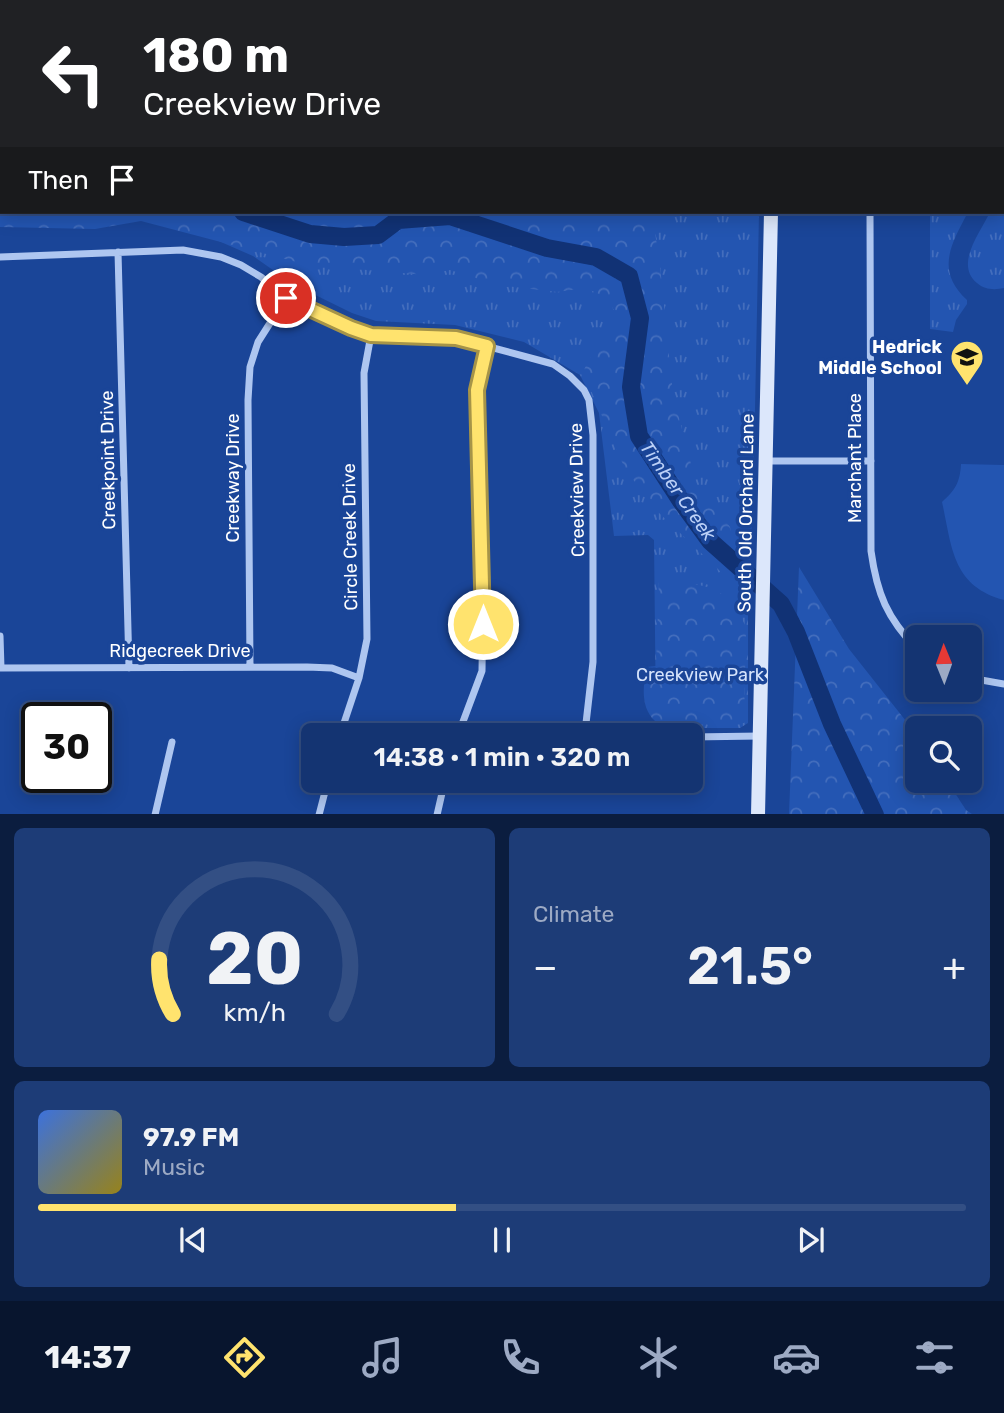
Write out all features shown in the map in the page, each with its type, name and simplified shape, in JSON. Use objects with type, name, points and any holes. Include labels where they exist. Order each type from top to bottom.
[{"type":"street","name":"South Old Orchard Lane","points":[[758,814],[771,214]]},
{"type":"street","name":"Marchant Place","points":[[870,214],[871,551],[875,579],[884,604],[905,636]]},
{"type":"street","name":"Creekview Drive","points":[[0,257],[183,250],[221,257],[261,277],[286,298],[371,335],[456,338],[553,365],[570,376],[590,400],[594,448],[593,662],[586,723]]},
{"type":"street","name":"Creekpoint Drive","points":[[118,252],[129,667]]},
{"type":"street","name":"Creekway Drive","points":[[250,667],[250,367],[258,342],[286,298]]},
{"type":"street","name":"Circle Creek Drive","points":[[344,723],[359,678],[367,639],[364,373],[371,335]]},
{"type":"street","points":[[462,723],[482,671],[483,600],[477,390],[487,346]]},
{"type":"street","points":[[766,461],[871,461]]},
{"type":"street","points":[[0,636],[0,668]]},
{"type":"street","name":"Ridgecreek Drive","points":[[0,668],[332,668],[359,678]]},
{"type":"street","points":[[982,680],[1004,684]]},
{"type":"street","points":[[703,737],[760,736]]},
{"type":"street","points":[[155,814],[172,742]]},
{"type":"street","points":[[319,814],[325,793]]},
{"type":"street","points":[[438,814],[442,793]]},
{"type":"green space","points":[[0,214],[652,214],[673,395],[696,483],[730,527],[741,591],[658,512],[625,469],[583,372],[589,359],[609,336],[615,312],[606,297],[585,288],[557,292],[498,285],[450,270],[426,275],[308,265],[141,221],[95,229],[0,227]]},
{"type":"green space","points":[[195,214],[759,214],[753,507],[748,594],[748,723],[740,728],[703,728],[703,723],[656,723],[654,540],[648,535],[614,536],[599,413],[580,375],[524,342],[455,325],[376,321],[352,313],[293,284],[253,256],[189,228]]},
{"type":"green space","points":[[930,214],[967,214],[952,246],[949,268],[951,278],[967,304],[956,320],[953,332],[930,329]]},
{"type":"green space","points":[[989,214],[1004,214],[1004,288],[990,289],[977,283],[971,275],[969,257]]},
{"type":"green space","points":[[961,464],[1004,465],[1004,600],[987,594],[974,585],[964,575],[952,549],[942,502],[956,486]]},
{"type":"green space","points":[[799,567],[849,649],[905,720],[905,793],[955,793],[966,810],[972,814],[789,814]]},
{"type":"green space","name":"Creekview Park","points":[[659,581],[700,585],[721,593],[730,601],[746,627],[744,723],[655,723],[645,703],[644,688],[647,667],[656,666]]},
{"type":"waterway","name":"Timber Creek","points":[[249,214],[310,234],[344,237],[378,235],[398,220],[450,216],[547,248],[596,257],[629,276],[640,318],[631,387],[639,436],[710,541],[781,604],[796,632],[832,724],[875,814]]},
{"type":"place","name":"Hedrick Middle School","points":[[967,387]]},
{"type":"route","points":[[286,298],[371,335],[456,338],[487,346],[477,390],[483,624]]}]
